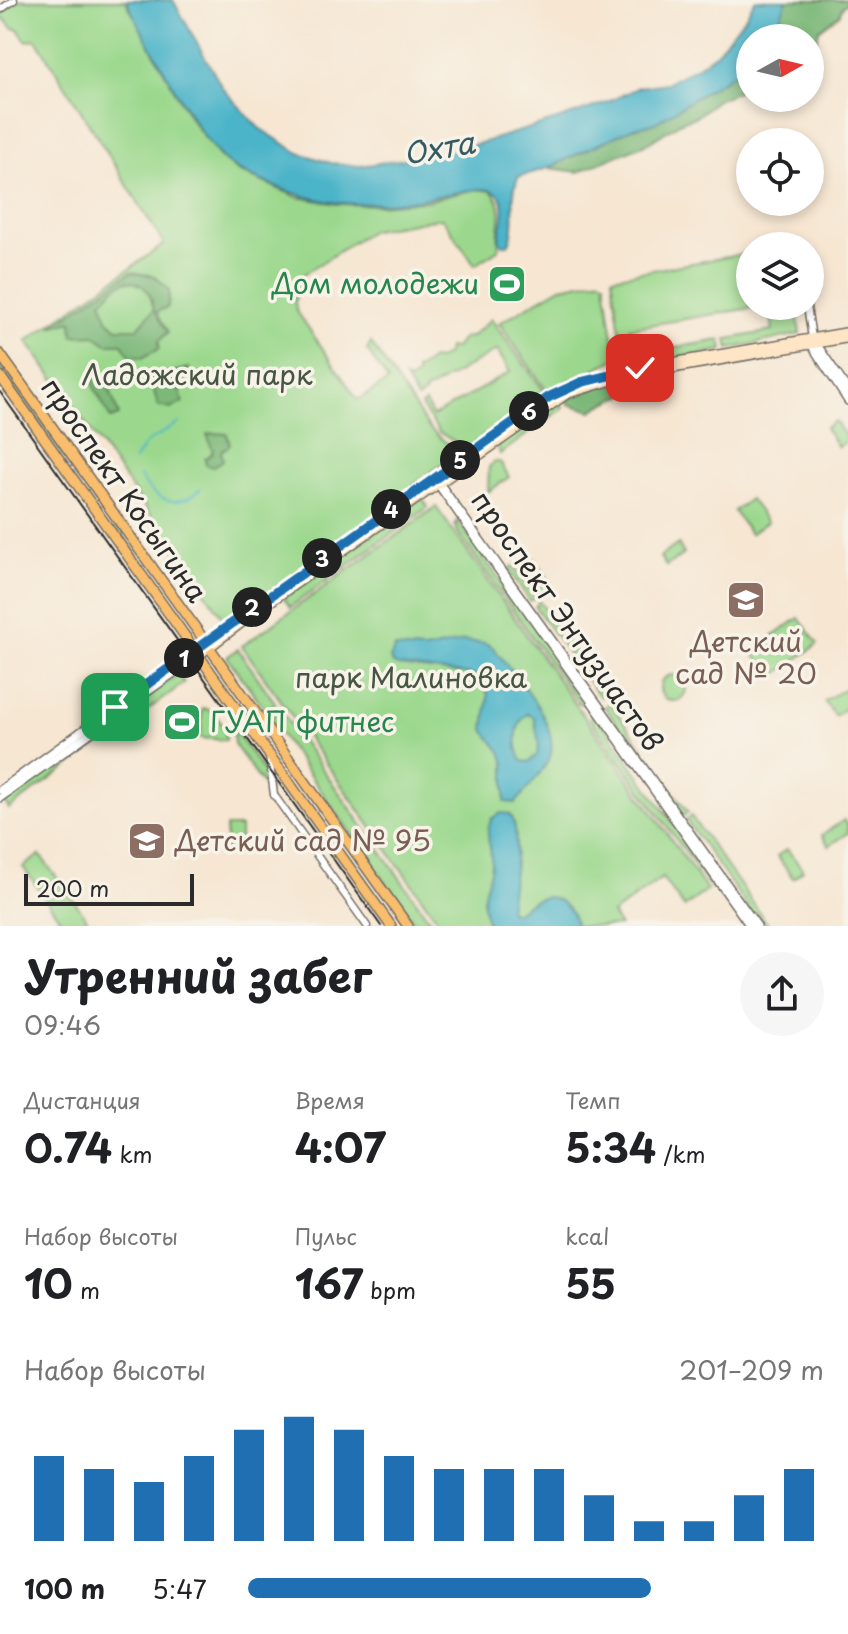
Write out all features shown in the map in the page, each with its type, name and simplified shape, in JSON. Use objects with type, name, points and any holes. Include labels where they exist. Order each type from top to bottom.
[{"type":"main road","points":[[197,652],[549,397],[582,382],[623,371],[848,335]]},
{"type":"main road","name":"проспект Косыгина","points":[[0,354],[408,926]]},
{"type":"main road","name":"проспект Косыгина","points":[[0,376],[391,926]]},
{"type":"street","points":[[0,10],[14,0]]},
{"type":"street","points":[[809,320],[813,342],[848,401]]},
{"type":"street","points":[[813,342],[848,390]]},
{"type":"street","name":"проспект Энтузиастов","points":[[437,481],[750,926]]},
{"type":"street","name":"проспект Энтузиастов","points":[[437,481],[757,926]]},
{"type":"street","points":[[0,790],[197,652]]},
{"type":"street","points":[[0,798],[197,652]]},
{"type":"street","points":[[269,753],[274,795],[367,926]]},
{"type":"green space","name":"Ладожский парк","points":[[20,0],[125,0],[191,120],[221,158],[237,171],[297,197],[337,204],[379,205],[427,201],[476,189],[491,191],[499,205],[499,249],[475,265],[442,218],[372,230],[301,276],[296,310],[358,400],[388,381],[367,350],[371,343],[429,428],[458,453],[414,484],[416,487],[227,623],[27,341],[164,244],[36,39],[26,41],[18,29],[12,28],[0,14]]},
{"type":"green space","points":[[787,0],[848,0],[840,14],[824,26],[778,23]]},
{"type":"green space","points":[[736,72],[736,92],[717,100],[697,116],[681,122],[650,142],[578,172],[548,168],[633,128],[655,123]]},
{"type":"green space","points":[[736,255],[736,311],[630,328],[635,354],[721,340],[723,350],[630,367],[624,358],[612,277]]},
{"type":"green space","points":[[131,272],[155,276],[169,290],[168,307],[156,312],[168,332],[159,341],[159,349],[142,358],[129,354],[122,344],[107,344],[94,335],[73,336],[72,321],[51,327]],"holes":[[[126,281],[146,289],[154,310],[137,328],[117,328],[107,319],[102,301]]]},
{"type":"green space","points":[[601,279],[605,282],[616,359],[547,391],[499,323],[561,287]]},
{"type":"green space","points":[[491,319],[544,391],[466,449],[439,432],[421,406],[425,403],[433,416],[510,372],[497,350],[417,399],[405,379],[409,381],[417,375],[416,370],[432,359],[438,360],[447,354],[448,348],[455,348],[463,338],[471,337]]},
{"type":"green space","points":[[772,320],[798,320],[800,334],[729,349],[727,339],[773,331]]},
{"type":"green space","points":[[0,363],[191,630],[189,632],[0,368]]},
{"type":"green space","points":[[190,368],[175,376],[183,402],[171,409],[158,406],[150,377]]},
{"type":"green space","points":[[92,370],[105,376],[119,416],[111,419],[94,387]]},
{"type":"green space","points":[[640,378],[647,393],[642,396],[638,389],[592,411],[568,404],[566,400],[601,385]]},
{"type":"green space","points":[[560,401],[563,408],[500,454],[497,444]]},
{"type":"green space","points":[[835,421],[848,440],[838,447],[825,428]]},
{"type":"green space","points":[[207,434],[227,434],[230,445],[221,451],[223,460],[213,467],[206,465],[205,459],[213,452]]},
{"type":"green space","points":[[500,462],[509,477],[488,492],[489,467]]},
{"type":"green space","points":[[422,498],[428,507],[290,607],[284,598]]},
{"type":"green space","points":[[750,499],[767,522],[750,534],[734,511]]},
{"type":"green space","name":"парк Малиновка","points":[[436,507],[707,890],[684,907],[662,878],[612,914],[620,926],[442,926],[242,646]]},
{"type":"green space","points":[[457,520],[589,705],[579,703],[459,534],[455,525]]},
{"type":"green space","points":[[678,544],[684,554],[666,566],[660,557]]},
{"type":"green space","points":[[527,556],[534,559],[550,581],[549,588],[539,595],[517,564]]},
{"type":"green space","points":[[513,566],[536,598],[530,601],[508,569]]},
{"type":"green space","points":[[539,601],[604,694],[600,697],[535,607]]},
{"type":"green space","points":[[799,618],[818,644],[771,678],[752,651]]},
{"type":"green space","points":[[238,649],[276,704],[265,709],[227,657]]},
{"type":"green space","points":[[178,674],[184,683],[130,723],[123,714]]},
{"type":"green space","points":[[673,675],[682,679],[686,688],[682,697],[673,701],[664,697],[660,688],[664,679]]},
{"type":"green space","points":[[848,689],[848,706],[835,716],[824,701]]},
{"type":"green space","points":[[610,702],[688,812],[683,816],[605,707]]},
{"type":"green space","points":[[202,708],[219,720],[226,740],[201,738]]},
{"type":"green space","points":[[279,708],[434,926],[417,926],[279,732],[271,718]]},
{"type":"green space","points":[[592,709],[716,884],[712,889],[590,719]]},
{"type":"green space","points":[[118,717],[124,726],[9,809],[3,800]]},
{"type":"green space","points":[[233,728],[266,775],[268,792],[234,744]]},
{"type":"green space","points":[[691,816],[769,926],[761,926],[686,820]]},
{"type":"green space","points":[[844,820],[848,833],[829,846],[822,835]]},
{"type":"green space","points":[[226,827],[240,827],[240,851],[226,851]]},
{"type":"green space","points":[[787,849],[803,870],[793,878],[777,856]]},
{"type":"green space","points":[[40,855],[90,926],[65,926],[23,867]]},
{"type":"water","points":[[127,0],[173,0],[223,89],[259,128],[299,153],[331,163],[360,166],[454,151],[560,119],[639,87],[667,83],[716,53],[736,28],[736,72],[655,123],[633,128],[548,168],[518,177],[511,237],[508,245],[503,245],[499,241],[504,207],[499,195],[493,191],[477,189],[418,200],[352,204],[300,195],[234,168],[224,161],[190,114],[139,27]]},
{"type":"water","points":[[755,0],[787,0],[778,23],[740,24]]},
{"type":"water","points":[[464,641],[485,643],[494,648],[542,714],[552,743],[550,757],[516,803],[505,802],[505,763],[501,752],[484,730],[488,696],[484,681],[472,675],[398,666],[390,658],[395,648],[425,650]],"holes":[[[527,714],[534,717],[539,743],[537,755],[529,762],[522,761],[517,742],[518,730]]]},
{"type":"water","points":[[501,813],[510,814],[516,833],[509,910],[515,913],[535,900],[552,898],[568,908],[576,926],[489,926],[483,904],[491,866],[488,829],[492,818]]},
{"type":"waterway","points":[[134,461],[146,443],[179,423]]},
{"type":"waterway","points":[[140,476],[152,492],[167,500],[183,500],[200,489]]},
{"type":"tram line","points":[[0,392],[381,926]]},
{"type":"place","name":"Дом молодежи","points":[[507,284]]},
{"type":"place","name":"Детский сад № 20","points":[[746,600]]},
{"type":"place","name":"ГУАП фитнес","points":[[182,722]]},
{"type":"place","name":"Детский сад № 95","points":[[147,841]]},
{"type":"route","points":[[115,707],[549,397],[582,382],[640,368]]},
{"type":"water label","name":"Охта","points":[[439,149]]}]
